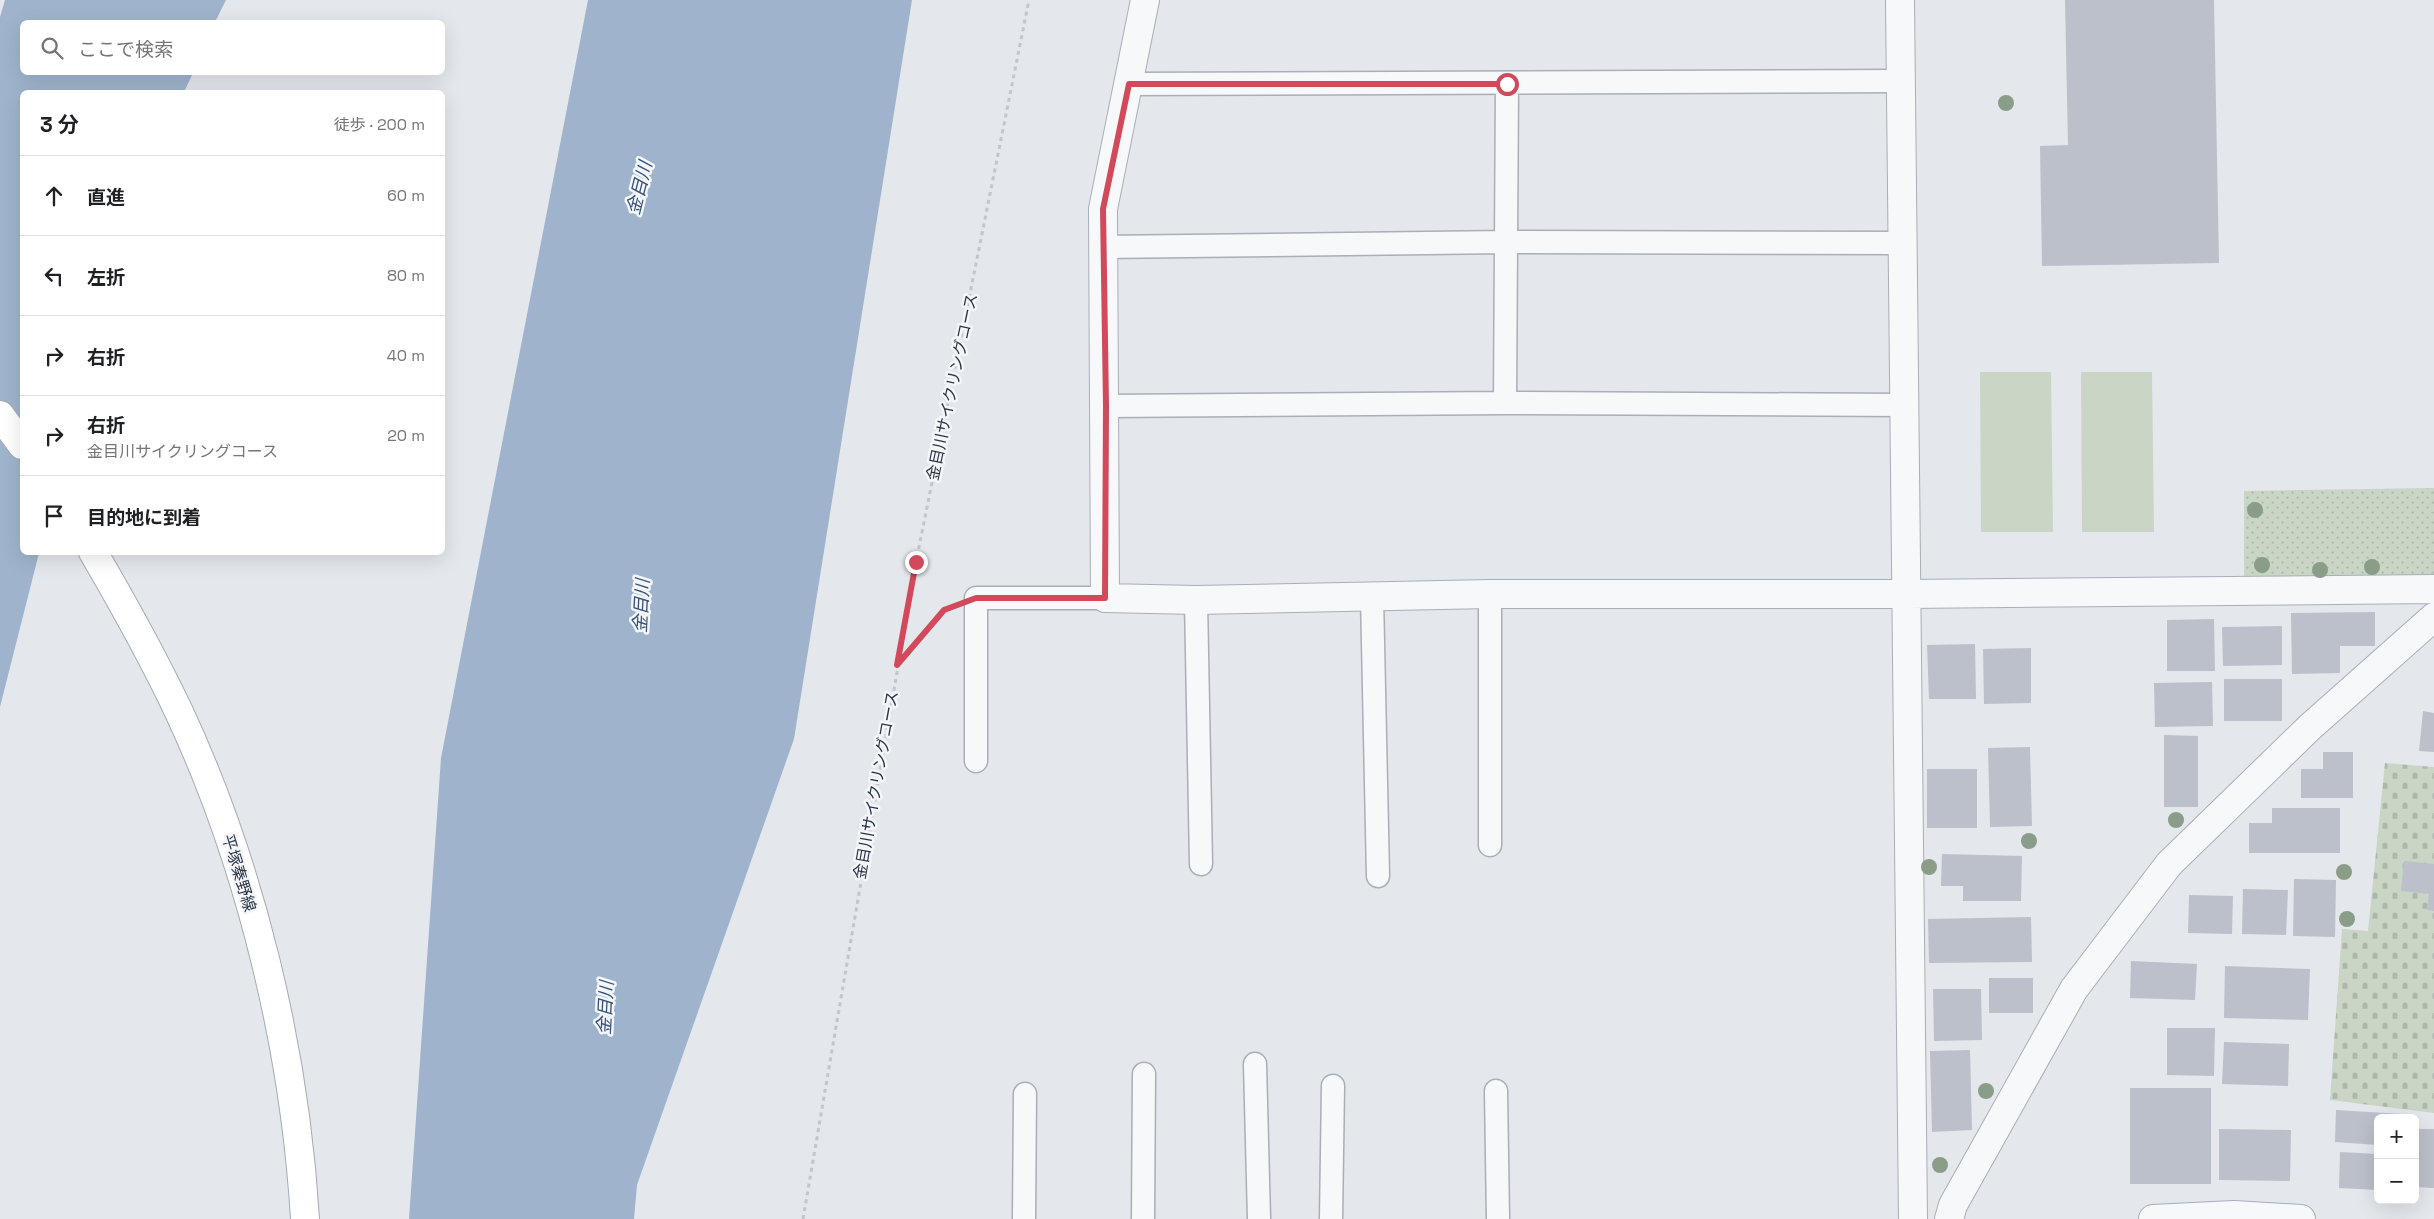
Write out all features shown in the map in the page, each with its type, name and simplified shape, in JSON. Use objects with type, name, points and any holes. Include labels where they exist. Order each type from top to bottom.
[{"type":"main road","points":[[0,415],[20,441]]},
{"type":"main road","name":"平塚秦野線","points":[[95,555],[150,653],[205,773],[243,880],[288,1066],[303,1181],[305,1219]]},
{"type":"street","points":[[1145,0],[1103,209],[1102,247],[1106,406],[1105,598],[1196,600],[1490,594],[1906,594],[2434,589]]},
{"type":"street","points":[[1900,0],[1902,81],[1901,243],[1905,405],[1913,1219]]},
{"type":"street","points":[[1949,1219],[1953,1205],[2074,989],[2169,864],[2310,726],[2434,617]]},
{"type":"street","points":[[2153,1219],[2234,1215],[2301,1219]]},
{"type":"lane","points":[[1129,84],[1902,81]]},
{"type":"lane","points":[[1504,402],[1507,84]]},
{"type":"lane","points":[[1102,247],[1506,242],[1901,243]]},
{"type":"lane","points":[[1106,406],[1504,402],[1905,405]]},
{"type":"lane","points":[[1490,594],[1490,845]]},
{"type":"lane","points":[[1372,596],[1378,876]]},
{"type":"lane","points":[[976,761],[976,598],[1105,598]]},
{"type":"lane","points":[[1196,600],[1202,864]]},
{"type":"lane","points":[[1255,1064],[1259,1219]]},
{"type":"lane","points":[[1143,1219],[1144,1074]]},
{"type":"lane","points":[[1330,1219],[1333,1086]]},
{"type":"lane","points":[[1496,1091],[1498,1219]]},
{"type":"lane","points":[[1024,1219],[1025,1094]]},
{"type":"path","name":"金目川サイクリングコース","points":[[803,1219],[897,665],[1029,0]]},
{"type":"path","points":[[897,665],[944,610],[976,598]]},
{"type":"green space","points":[[1980,372],[2051,372],[2053,532],[1981,532]]},
{"type":"green space","points":[[2081,372],[2152,372],[2154,532],[2082,532]]},
{"type":"green space","points":[[2434,488],[2434,577],[2244,580],[2244,491]]},
{"type":"green space","points":[[2385,763],[2434,767],[2434,1113],[2330,1100],[2342,929],[2368,931]]},
{"type":"water","points":[[5,0],[226,0],[216,20],[20,20],[20,75],[192,75],[185,90],[20,90],[20,555],[38,555],[0,707],[0,17]]},
{"type":"water","name":"金目川","points":[[588,0],[912,0],[794,739],[637,1185],[634,1219],[409,1219],[441,758]]},
{"type":"building","points":[[2065,0],[2214,0],[2219,263],[2042,266],[2040,146],[2068,145]]},
{"type":"building","points":[[2375,612],[2375,646],[2340,646],[2340,673],[2292,674],[2291,613]]},
{"type":"building","points":[[2214,619],[2215,671],[2167,671],[2167,620]]},
{"type":"building","points":[[2282,626],[2282,665],[2223,666],[2222,627]]},
{"type":"building","points":[[1975,644],[1976,699],[1929,699],[1927,645]]},
{"type":"building","points":[[2031,648],[2031,703],[1984,704],[1983,649]]},
{"type":"building","points":[[2224,679],[2282,679],[2282,721],[2224,721]]},
{"type":"building","points":[[2212,682],[2213,726],[2155,727],[2154,683]]},
{"type":"building","points":[[2423,711],[2434,713],[2434,752],[2419,751]]},
{"type":"building","points":[[2164,735],[2198,736],[2198,807],[2164,807]]},
{"type":"building","points":[[2030,747],[2032,826],[1990,827],[1988,748]]},
{"type":"building","points":[[2323,752],[2353,752],[2353,798],[2301,798],[2301,769],[2323,769]]},
{"type":"building","points":[[1927,769],[1977,769],[1977,828],[1927,828]]},
{"type":"building","points":[[2272,808],[2340,808],[2340,853],[2249,853],[2249,823],[2272,823]]},
{"type":"building","points":[[1942,854],[2022,856],[2021,901],[1963,901],[1963,886],[1941,886]]},
{"type":"building","points":[[2404,861],[2434,864],[2434,911],[2427,910],[2429,894],[2401,891]]},
{"type":"building","points":[[2294,879],[2336,880],[2335,937],[2293,936]]},
{"type":"building","points":[[2243,889],[2288,890],[2286,935],[2242,934]]},
{"type":"building","points":[[2189,895],[2233,896],[2232,934],[2188,933]]},
{"type":"building","points":[[2031,917],[2032,962],[1929,963],[1928,919]]},
{"type":"building","points":[[2131,961],[2197,964],[2195,1000],[2130,998]]},
{"type":"building","points":[[2225,966],[2310,969],[2308,1020],[2224,1018]]},
{"type":"building","points":[[1989,978],[2033,978],[2033,1013],[1989,1013]]},
{"type":"building","points":[[1933,989],[1981,989],[1982,1040],[1934,1041]]},
{"type":"building","points":[[2167,1028],[2215,1028],[2214,1076],[2167,1075]]},
{"type":"building","points":[[2224,1042],[2289,1044],[2288,1086],[2222,1084]]},
{"type":"building","points":[[1970,1050],[1972,1130],[1932,1132],[1930,1051]]},
{"type":"building","points":[[2130,1088],[2211,1088],[2211,1184],[2130,1184]]},
{"type":"building","points":[[2336,1110],[2402,1114],[2374,1114],[2374,1145],[2335,1142]]},
{"type":"building","points":[[2219,1129],[2291,1130],[2290,1181],[2219,1180]]},
{"type":"building","points":[[2419,1129],[2434,1129],[2434,1188],[2419,1187]]},
{"type":"building","points":[[2340,1152],[2374,1154],[2374,1190],[2339,1188]]},
{"type":"route","points":[[916,562],[897,665],[944,610],[976,598],[1105,598],[1106,406],[1102,247],[1103,209],[1129,84],[1507,84]]}]
